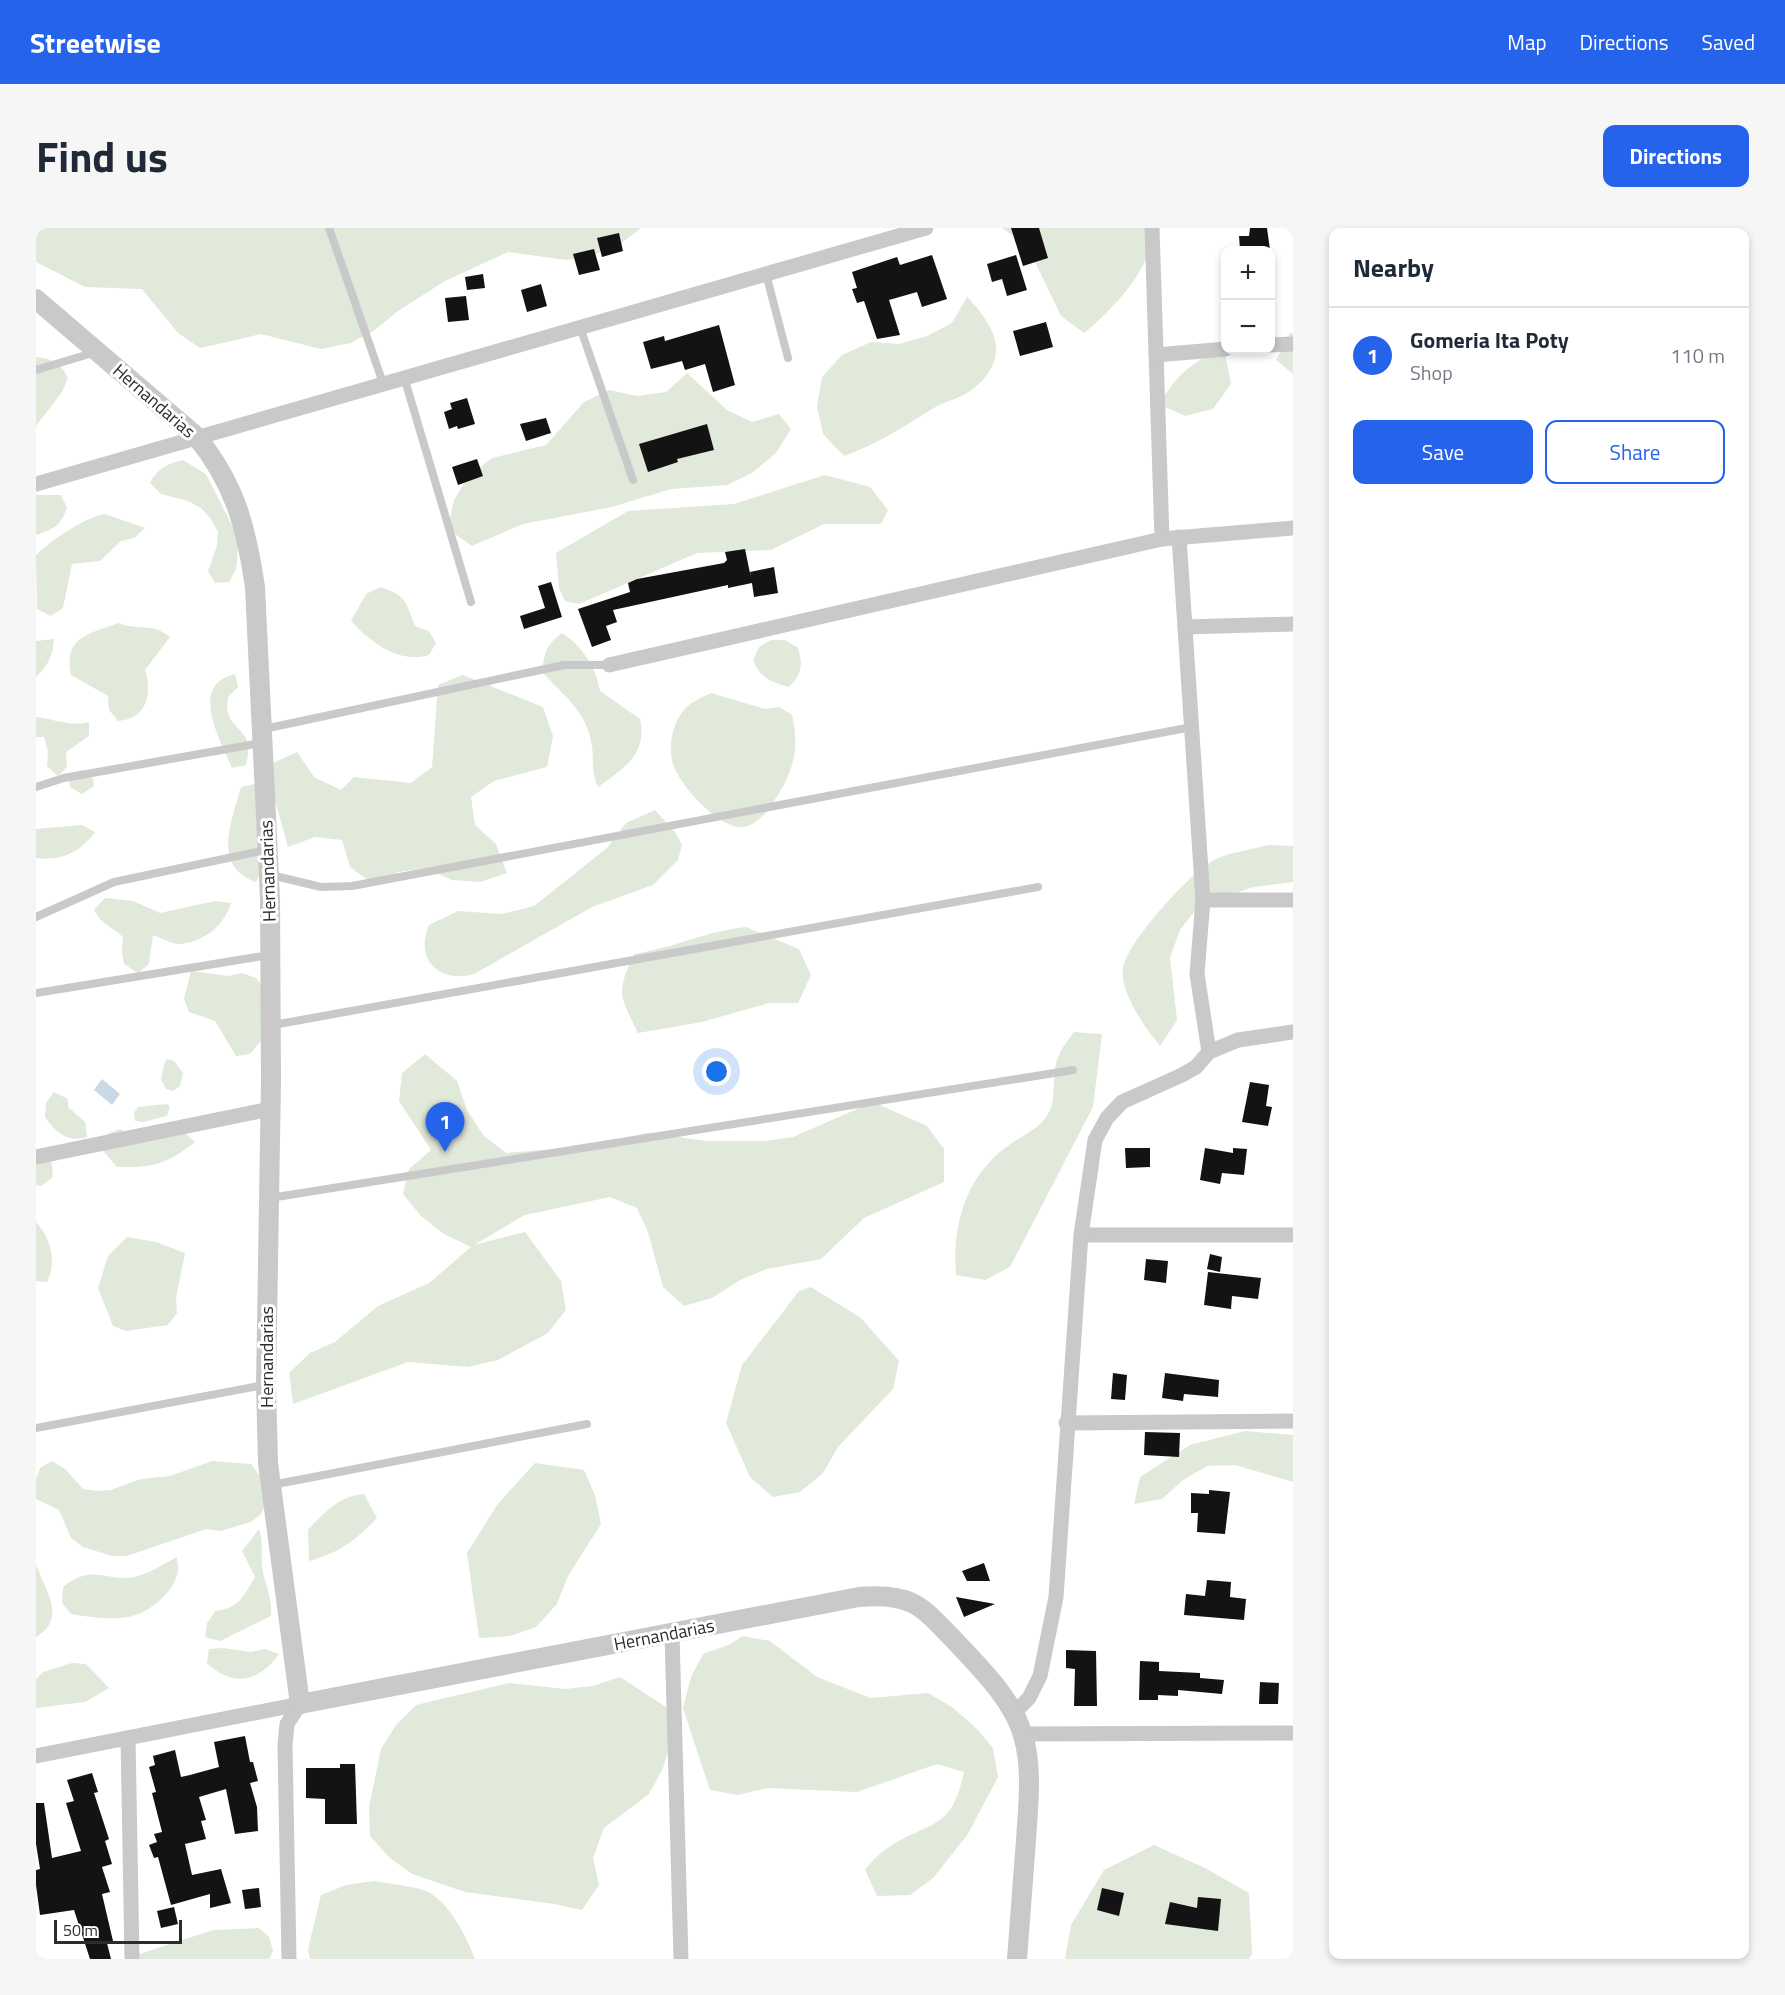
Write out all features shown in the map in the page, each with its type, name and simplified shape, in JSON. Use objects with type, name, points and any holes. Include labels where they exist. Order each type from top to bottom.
[{"type":"street","points":[[36,484],[196,436],[926,228]]},
{"type":"street","points":[[1152,228],[1162,538]]},
{"type":"street","name":"Hernandarias","points":[[36,299],[196,436],[217,461],[228,481],[248,541],[255,587],[270,955],[266,1385],[271,1485],[300,1704],[672,1635],[860,1597],[896,1596],[912,1602],[928,1613],[990,1679],[1023,1734],[1028,1759],[1029,1791],[1017,1959]]},
{"type":"street","points":[[1275,345],[1293,344]]},
{"type":"street","points":[[1156,355],[1221,349]]},
{"type":"street","points":[[609,665],[1162,538],[1293,528]]},
{"type":"street","points":[[1179,537],[1203,900],[1197,974],[1209,1052]]},
{"type":"street","points":[[1185,627],[1293,624]]},
{"type":"street","points":[[1203,900],[1293,900]]},
{"type":"street","points":[[1013,1714],[1029,1698],[1040,1676],[1056,1597],[1066,1423],[1081,1235],[1095,1140],[1107,1118],[1122,1102],[1196,1067],[1209,1052],[1238,1040],[1293,1032]]},
{"type":"street","points":[[36,1157],[270,1109]]},
{"type":"street","points":[[1081,1235],[1293,1235]]},
{"type":"street","points":[[1066,1423],[1293,1421]]},
{"type":"street","points":[[672,1635],[681,1959]]},
{"type":"street","points":[[36,1756],[300,1704]]},
{"type":"street","points":[[289,1959],[285,1745],[287,1724],[300,1704]]},
{"type":"street","points":[[1023,1734],[1293,1733]]},
{"type":"street","points":[[128,1738],[132,1959]]},
{"type":"lane","points":[[329,228],[383,383]]},
{"type":"lane","points":[[766,274],[788,358]]},
{"type":"lane","points":[[580,327],[633,480]]},
{"type":"lane","points":[[36,370],[98,352]]},
{"type":"lane","points":[[404,377],[471,602]]},
{"type":"lane","points":[[36,787],[64,778],[262,736],[564,665],[609,665]]},
{"type":"lane","points":[[268,874],[321,887],[352,886],[1192,727]]},
{"type":"lane","points":[[36,917],[114,882],[267,849]]},
{"type":"lane","points":[[271,1025],[1038,887]]},
{"type":"lane","points":[[36,993],[270,955]]},
{"type":"lane","points":[[268,1198],[1073,1070]]},
{"type":"lane","points":[[36,1428],[266,1385]]},
{"type":"lane","points":[[271,1485],[587,1424]]},
{"type":"green space","points":[[36,228],[641,228],[619,245],[593,255],[566,260],[508,252],[445,281],[398,311],[375,330],[351,343],[321,349],[261,334],[200,348],[178,333],[142,289],[85,287],[36,262]]},
{"type":"green space","points":[[1002,228],[1150,228],[1151,242],[1140,271],[1130,286],[1084,333],[1061,316],[1035,262],[1018,239]]},
{"type":"green space","points":[[967,297],[986,320],[996,343],[993,366],[985,377],[969,392],[937,406],[878,441],[844,456],[823,434],[817,407],[822,377],[842,355],[871,342],[899,344],[927,336],[952,323]]},
{"type":"green space","points":[[1290,333],[1293,333],[1293,374],[1276,360]]},
{"type":"green space","points":[[1221,349],[1221,354],[1225,354],[1231,384],[1213,409],[1185,416],[1159,404],[1179,377],[1203,358]]},
{"type":"green space","points":[[36,357],[55,362],[68,378],[62,392],[36,426]]},
{"type":"green space","points":[[687,373],[727,410],[752,422],[779,414],[791,429],[776,453],[752,473],[727,485],[671,489],[612,507],[523,524],[472,546],[448,529],[454,500],[469,476],[492,458],[546,445],[584,402],[609,390],[637,396],[666,392]]},
{"type":"green space","points":[[183,460],[206,474],[239,539],[236,569],[229,582],[215,583],[208,571],[217,546],[218,532],[211,519],[201,508],[188,501],[161,494],[150,483],[164,467]]},
{"type":"green space","points":[[825,475],[870,487],[888,510],[881,524],[824,524],[771,550],[697,553],[579,604],[565,601],[559,588],[556,553],[628,511],[734,504]]},
{"type":"green space","points":[[36,495],[61,495],[67,508],[56,526],[36,535]]},
{"type":"green space","points":[[105,514],[145,528],[134,538],[121,541],[100,561],[72,564],[63,608],[51,616],[37,609],[36,555],[68,530]]},
{"type":"green space","points":[[380,587],[395,593],[404,600],[415,626],[429,631],[436,643],[429,655],[407,657],[387,650],[351,621],[366,594]]},
{"type":"green space","points":[[118,623],[151,628],[170,637],[145,670],[148,688],[141,711],[135,716],[118,721],[109,710],[108,696],[71,675],[70,662],[71,652],[81,639],[97,630]]},
{"type":"green space","points":[[562,633],[576,644],[587,658],[600,691],[640,719],[642,731],[637,751],[624,767],[598,787],[594,775],[591,741],[584,721],[573,704],[543,673],[546,650]]},
{"type":"green space","points":[[54,639],[49,660],[36,677],[36,641]]},
{"type":"green space","points":[[771,640],[785,640],[798,648],[801,659],[800,669],[797,678],[789,687],[763,675],[753,660],[759,647]]},
{"type":"green space","points":[[235,674],[238,687],[228,697],[227,710],[235,725],[246,738],[248,753],[246,765],[232,768],[215,728],[210,701],[213,689],[221,680]]},
{"type":"green space","points":[[463,675],[543,707],[553,736],[547,767],[494,781],[471,797],[475,825],[496,844],[507,873],[480,882],[452,880],[426,868],[398,872],[373,884],[350,867],[342,840],[315,837],[288,847],[273,793],[271,764],[297,752],[314,777],[341,790],[354,777],[411,783],[432,767],[438,685]]},
{"type":"green space","points":[[711,693],[765,709],[779,707],[792,715],[795,746],[789,774],[766,812],[748,826],[738,827],[727,824],[705,808],[678,776],[672,760],[672,735],[678,719],[689,705]]},
{"type":"green space","points":[[36,717],[70,723],[89,722],[89,736],[66,752],[67,767],[58,776],[47,766],[48,751],[44,737],[36,737]]},
{"type":"green space","points":[[83,770],[93,779],[94,786],[82,794],[70,787],[69,773]]},
{"type":"green space","points":[[255,784],[262,867],[256,882],[242,875],[233,865],[228,841],[241,787]]},
{"type":"green space","points":[[655,810],[675,832],[682,845],[678,860],[653,885],[592,907],[474,974],[461,976],[440,972],[427,958],[425,937],[429,925],[458,911],[502,914],[534,906],[607,848],[626,823]]},
{"type":"green space","points":[[82,825],[95,832],[83,845],[62,857],[36,858],[36,829]]},
{"type":"green space","points":[[1268,845],[1293,846],[1293,882],[1253,887],[1198,907],[1180,930],[1170,958],[1177,1020],[1160,1046],[1129,999],[1123,978],[1127,956],[1161,909],[1204,867],[1227,855]]},
{"type":"green space","points":[[105,898],[133,901],[160,913],[215,901],[231,903],[219,925],[206,936],[178,944],[153,935],[149,964],[138,973],[124,964],[123,937],[103,922],[94,910]]},
{"type":"green space","points":[[746,927],[799,949],[811,975],[798,1003],[769,1003],[702,1022],[638,1033],[622,994],[624,978],[634,954]]},
{"type":"green space","points":[[191,971],[229,976],[242,973],[256,978],[265,989],[268,1032],[250,1054],[236,1056],[215,1021],[189,1012],[184,999]]},
{"type":"green space","points":[[1074,1032],[1102,1034],[1093,1107],[1010,1267],[985,1280],[956,1275],[956,1239],[964,1205],[971,1189],[991,1160],[1046,1117],[1052,1103],[1057,1061]]},
{"type":"green space","points":[[425,1054],[457,1081],[467,1110],[483,1135],[506,1153],[593,1146],[646,1133],[707,1141],[765,1141],[793,1137],[873,1102],[927,1126],[944,1149],[944,1182],[864,1218],[821,1259],[767,1269],[740,1280],[712,1298],[684,1306],[663,1287],[648,1232],[637,1208],[610,1197],[525,1215],[474,1245],[525,1232],[561,1281],[566,1310],[548,1333],[498,1360],[468,1367],[408,1362],[293,1404],[289,1373],[310,1353],[335,1342],[378,1306],[429,1283],[471,1247],[444,1234],[421,1216],[403,1194],[409,1169],[431,1150],[399,1101],[402,1073]]},
{"type":"green space","points":[[167,1059],[174,1061],[183,1073],[180,1086],[173,1091],[166,1089],[161,1079]]},
{"type":"green space","points":[[54,1092],[68,1099],[68,1107],[85,1122],[87,1137],[74,1139],[63,1135],[45,1117],[46,1103]]},
{"type":"green space","points":[[167,1104],[170,1106],[167,1116],[143,1122],[135,1121],[134,1113],[138,1107]]},
{"type":"green space","points":[[120,1129],[133,1136],[184,1132],[195,1142],[168,1160],[159,1163],[140,1167],[117,1167],[99,1146],[107,1134]]},
{"type":"green space","points":[[36,1149],[48,1157],[52,1163],[52,1178],[41,1186],[36,1185]]},
{"type":"green space","points":[[36,1222],[45,1235],[51,1251],[52,1267],[47,1282],[36,1281]]},
{"type":"green space","points":[[127,1237],[156,1242],[185,1253],[176,1298],[177,1313],[168,1325],[126,1331],[113,1326],[98,1288],[108,1256]]},
{"type":"green space","points":[[811,1287],[861,1318],[899,1361],[893,1389],[838,1447],[823,1473],[800,1492],[773,1497],[750,1477],[726,1423],[742,1365],[799,1291]]},
{"type":"green space","points":[[1245,1431],[1293,1435],[1293,1482],[1235,1465],[1207,1466],[1183,1480],[1162,1499],[1134,1504],[1140,1477],[1190,1445]]},
{"type":"green space","points":[[52,1461],[65,1469],[83,1489],[97,1491],[111,1490],[141,1479],[170,1476],[212,1461],[251,1464],[268,1486],[268,1501],[261,1514],[251,1522],[220,1531],[206,1529],[127,1556],[112,1556],[83,1547],[71,1538],[59,1510],[36,1499],[36,1479],[40,1468]]},
{"type":"green space","points":[[535,1463],[584,1470],[595,1495],[601,1524],[568,1576],[557,1604],[536,1627],[510,1636],[479,1638],[467,1553],[497,1505]]},
{"type":"green space","points":[[364,1494],[377,1518],[346,1545],[309,1561],[308,1530],[340,1502],[355,1495]]},
{"type":"green space","points":[[259,1529],[262,1567],[270,1599],[271,1616],[220,1641],[205,1637],[207,1623],[215,1611],[229,1608],[240,1600],[255,1577],[242,1551]]},
{"type":"green space","points":[[177,1557],[178,1571],[172,1587],[144,1612],[128,1617],[100,1618],[71,1614],[62,1603],[63,1587],[83,1576],[124,1578],[140,1576]]},
{"type":"green space","points":[[36,1564],[51,1603],[52,1613],[46,1630],[36,1637]]},
{"type":"green space","points":[[742,1636],[770,1641],[817,1677],[871,1698],[928,1693],[952,1707],[975,1727],[993,1748],[998,1777],[968,1834],[933,1878],[910,1895],[877,1896],[865,1870],[885,1850],[944,1816],[959,1792],[964,1772],[937,1764],[857,1792],[767,1788],[738,1795],[710,1790],[683,1708],[691,1677],[703,1654],[731,1644]]},
{"type":"green space","points":[[223,1648],[251,1652],[265,1649],[279,1654],[263,1671],[254,1676],[236,1679],[226,1676],[207,1663],[209,1649]]},
{"type":"green space","points":[[72,1663],[86,1664],[109,1688],[85,1702],[36,1708],[36,1679],[43,1672]]},
{"type":"green space","points":[[620,1677],[669,1709],[671,1741],[663,1768],[649,1794],[604,1828],[593,1858],[599,1885],[582,1910],[465,1892],[412,1874],[390,1858],[370,1836],[369,1807],[381,1749],[396,1725],[416,1705],[509,1683],[565,1689],[593,1686]]},
{"type":"green space","points":[[1154,1845],[1205,1868],[1249,1893],[1252,1954],[1249,1959],[1065,1959],[1071,1925],[1104,1870]]},
{"type":"green space","points":[[374,1881],[418,1889],[438,1899],[452,1914],[475,1959],[310,1959],[308,1949],[321,1895],[346,1885]]},
{"type":"green space","points":[[259,1928],[269,1937],[273,1951],[269,1959],[124,1959],[213,1930]]},
{"type":"water","points":[[102,1079],[120,1094],[112,1105],[94,1090]]},
{"type":"building","points":[[1011,228],[1039,228],[1048,258],[1023,266]]},
{"type":"building","points":[[1250,228],[1267,228],[1269,246],[1240,246],[1239,236],[1249,236]]},
{"type":"building","points":[[619,233],[623,251],[602,257],[597,238]]},
{"type":"building","points":[[594,249],[600,270],[579,275],[573,254]]},
{"type":"building","points":[[932,255],[947,299],[922,307],[917,292],[889,300],[900,335],[877,339],[864,301],[857,303],[852,289],[857,288],[852,272],[897,257],[900,265]]},
{"type":"building","points":[[1016,255],[1027,290],[1007,296],[1002,279],[992,282],[987,264]]},
{"type":"building","points":[[483,274],[485,288],[467,290],[465,277]]},
{"type":"building","points":[[541,284],[547,306],[527,312],[521,290]]},
{"type":"building","points":[[466,296],[469,320],[448,322],[445,298]]},
{"type":"building","points":[[1046,322],[1053,347],[1020,356],[1013,331]]},
{"type":"building","points":[[719,325],[735,385],[713,392],[705,364],[685,370],[682,361],[651,369],[643,342],[664,336],[665,341]]},
{"type":"building","points":[[467,398],[475,424],[449,429],[444,412],[452,409],[450,403]]},
{"type":"building","points":[[546,418],[551,433],[526,441],[520,424]]},
{"type":"building","points":[[707,424],[714,450],[677,459],[678,462],[648,472],[639,444]]},
{"type":"building","points":[[477,459],[483,476],[458,485],[452,467]]},
{"type":"building","points":[[745,549],[751,578],[750,572],[774,567],[778,593],[754,597],[752,583],[728,588],[728,585],[613,610],[617,622],[606,626],[611,640],[592,647],[578,609],[630,592],[628,583],[637,579],[724,563],[727,560],[725,552]]},
{"type":"building","points":[[551,582],[562,617],[524,629],[520,616],[545,608],[538,586]]},
{"type":"building","points":[[1250,1082],[1269,1085],[1266,1106],[1272,1107],[1268,1126],[1242,1122]]},
{"type":"building","points":[[1125,1148],[1150,1148],[1150,1167],[1126,1168]]},
{"type":"building","points":[[1205,1148],[1233,1153],[1233,1148],[1247,1149],[1244,1175],[1222,1173],[1220,1184],[1200,1180]]},
{"type":"building","points":[[1210,1254],[1222,1257],[1220,1272],[1207,1269]]},
{"type":"building","points":[[1146,1259],[1168,1261],[1166,1283],[1144,1280]]},
{"type":"building","points":[[1208,1272],[1261,1278],[1258,1299],[1232,1296],[1231,1309],[1204,1305]]},
{"type":"building","points":[[1113,1373],[1127,1375],[1125,1400],[1111,1399]]},
{"type":"building","points":[[1165,1373],[1219,1380],[1218,1397],[1184,1394],[1183,1401],[1162,1398]]},
{"type":"building","points":[[1145,1432],[1180,1433],[1179,1457],[1144,1455]]},
{"type":"building","points":[[1209,1490],[1230,1492],[1225,1534],[1197,1532],[1198,1513],[1191,1513],[1191,1493],[1209,1494]]},
{"type":"building","points":[[984,1563],[990,1581],[967,1581],[962,1571]]},
{"type":"building","points":[[1207,1580],[1231,1582],[1230,1597],[1246,1599],[1244,1620],[1184,1615],[1186,1594],[1205,1596]]},
{"type":"building","points":[[956,1597],[995,1604],[964,1617]]},
{"type":"building","points":[[1066,1650],[1096,1651],[1097,1706],[1074,1706],[1075,1669],[1066,1668]]},
{"type":"building","points":[[1140,1661],[1159,1662],[1159,1671],[1200,1673],[1200,1678],[1224,1680],[1222,1694],[1178,1690],[1178,1696],[1158,1695],[1158,1700],[1139,1700]]},
{"type":"building","points":[[1260,1682],[1279,1683],[1278,1704],[1259,1704]]},
{"type":"building","points":[[245,1736],[250,1762],[253,1762],[258,1781],[250,1783],[257,1807],[258,1831],[235,1834],[226,1789],[199,1797],[206,1820],[201,1821],[206,1839],[185,1844],[192,1875],[221,1869],[231,1903],[210,1908],[210,1894],[171,1905],[158,1857],[154,1858],[149,1845],[157,1842],[154,1834],[162,1832],[152,1793],[156,1792],[149,1767],[155,1765],[153,1756],[175,1750],[181,1777],[219,1767],[214,1742]]},
{"type":"building","points":[[340,1764],[355,1764],[357,1824],[325,1824],[325,1799],[306,1798],[306,1768],[340,1768]]},
{"type":"building","points":[[92,1773],[98,1792],[94,1793],[109,1839],[105,1841],[112,1864],[102,1867],[110,1892],[102,1894],[113,1941],[107,1943],[111,1959],[90,1959],[74,1910],[40,1915],[36,1885],[36,1870],[40,1869],[36,1844],[36,1803],[44,1803],[52,1858],[81,1851],[66,1803],[74,1801],[67,1780]]},
{"type":"building","points":[[259,1888],[261,1907],[245,1909],[242,1890]]},
{"type":"building","points":[[1102,1888],[1124,1893],[1119,1916],[1097,1910]]},
{"type":"building","points":[[1198,1897],[1221,1899],[1218,1931],[1165,1924],[1170,1902],[1197,1908]]},
{"type":"building","points":[[174,1907],[178,1924],[161,1928],[157,1911]]},
{"type":"place","name":"Gomeria Ita Poty","points":[[445,1152]]}]
